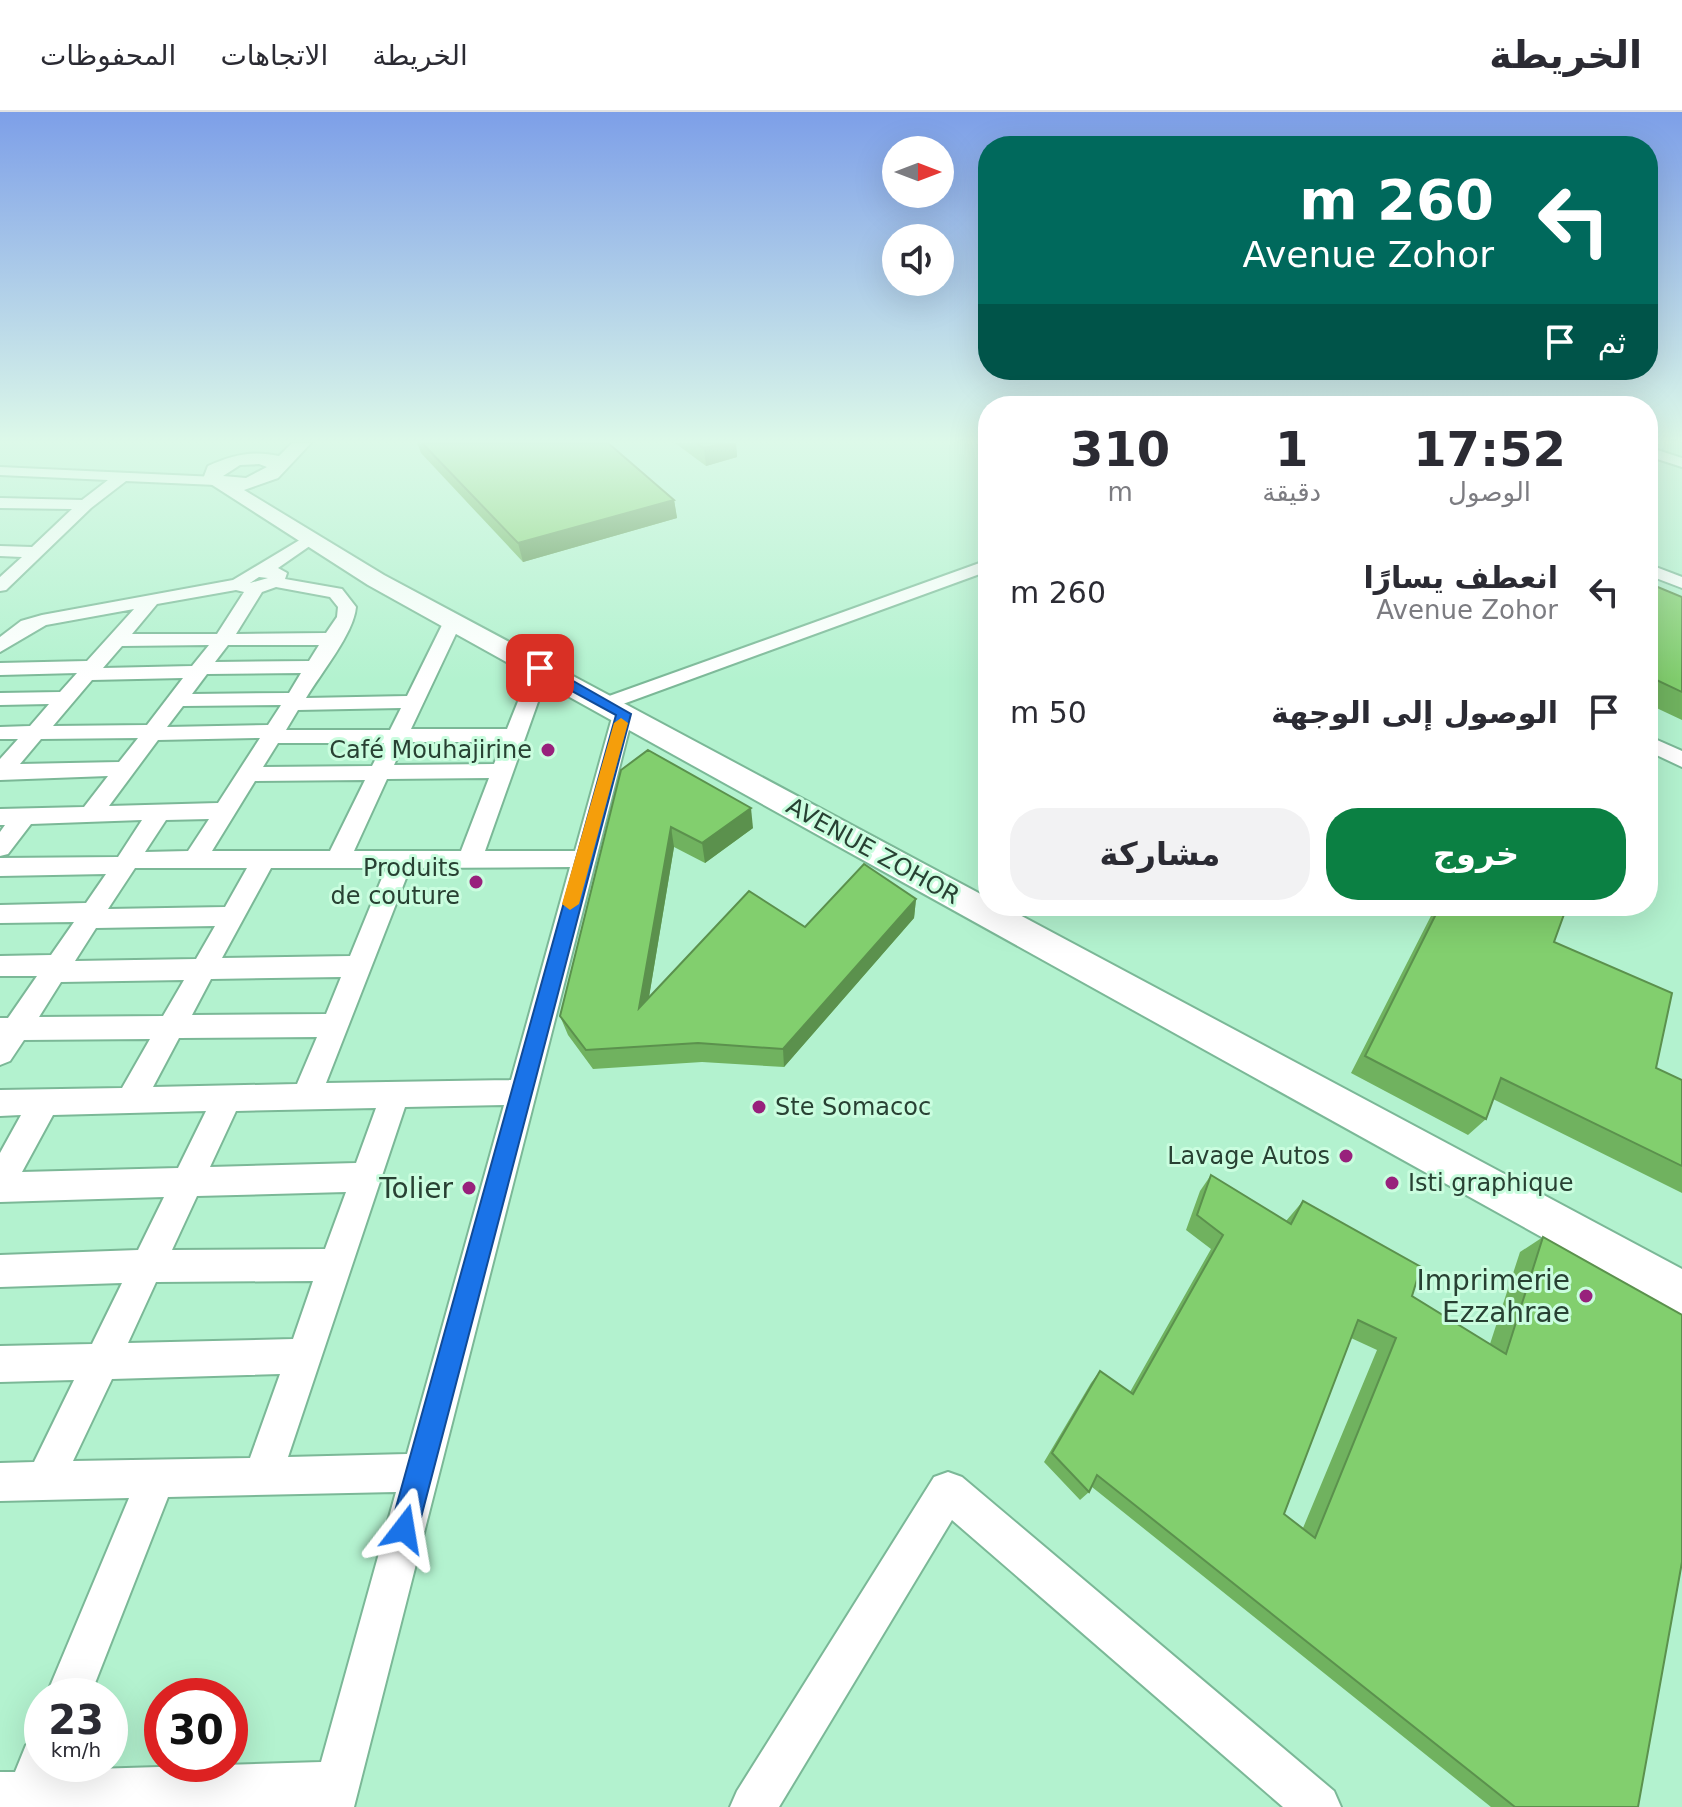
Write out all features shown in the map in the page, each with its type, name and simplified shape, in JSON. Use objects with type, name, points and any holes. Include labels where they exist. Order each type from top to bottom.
[{"type":"main road","name":"AVENUE ZOHOR","points":[[279,522],[453,621],[978,908]]},
{"type":"main road","name":"AVENUE ZOHOR","points":[[993,916],[1682,1293]]},
{"type":"street","points":[[0,586],[68,522]]},
{"type":"street","points":[[91,814],[222,640],[258,582],[308,540]]},
{"type":"street","points":[[0,551],[37,552]]},
{"type":"street","points":[[24,1783],[163,1797],[334,1796],[582,859],[614,709],[978,569]]},
{"type":"street","points":[[1658,573],[1682,583]]},
{"type":"street","points":[[0,646],[15,632],[42,620],[258,582],[336,593],[347,607],[346,617],[196,858]]},
{"type":"street","points":[[1,772],[150,602]]},
{"type":"street","points":[[338,859],[453,621]]},
{"type":"street","points":[[117,640],[334,639]]},
{"type":"street","points":[[0,669],[91,671],[315,667]]},
{"type":"street","points":[[470,859],[540,668]]},
{"type":"street","points":[[0,699],[67,698]]},
{"type":"street","points":[[177,700],[414,702]]},
{"type":"street","points":[[0,733],[515,735]]},
{"type":"street","points":[[1658,748],[1682,760]]},
{"type":"street","points":[[1,772],[126,769]]},
{"type":"street","points":[[248,774],[503,771]]},
{"type":"street","points":[[0,817],[225,811]]},
{"type":"street","points":[[0,1053],[8,1028],[54,968],[159,812]]},
{"type":"street","points":[[0,848],[25,815]]},
{"type":"street","points":[[0,867],[196,858],[582,859]]},
{"type":"street","points":[[130,1101],[265,858]]},
{"type":"street","points":[[307,1096],[401,860]]},
{"type":"street","points":[[0,914],[234,916]]},
{"type":"street","points":[[0,966],[204,970],[358,966]]},
{"type":"street","points":[[8,1028],[334,1025]]},
{"type":"street","points":[[0,1103],[520,1092]]},
{"type":"street","points":[[262,1477],[395,1095]]},
{"type":"street","points":[[45,1480],[227,1099]]},
{"type":"street","points":[[44,1103],[0,1184],[187,1183],[367,1177]]},
{"type":"street","points":[[0,1271],[336,1265]]},
{"type":"street","points":[[0,1364],[304,1356]]},
{"type":"street","points":[[0,1482],[418,1473]]},
{"type":"street","points":[[75,1678],[156,1479]]},
{"type":"street","points":[[753,1807],[948,1491],[1318,1807]]},
{"type":"building","points":[[498,522],[594,522],[518,543]]},
{"type":"building","points":[[1658,587],[1682,597],[1682,692],[1658,681]]},
{"type":"building","points":[[648,750],[751,808],[702,843],[671,827],[639,1008],[749,891],[805,927],[864,864],[916,899],[783,1049],[698,1043],[586,1050],[560,1016],[621,770]]},
{"type":"building","points":[[1435,916],[1563,916],[1554,942],[1672,993],[1656,1068],[1682,1080],[1682,1166],[1501,1078],[1486,1119],[1365,1056]]},
{"type":"building","points":[[1211,1175],[1291,1224],[1303,1201],[1421,1267],[1412,1296],[1506,1354],[1543,1237],[1682,1315],[1682,1562],[1638,1807],[1515,1807],[1097,1475],[1089,1492],[1052,1453],[1100,1371],[1133,1394],[1223,1235],[1197,1215]],"holes":[[[1358,1320],[1396,1338],[1315,1538],[1284,1514]]]},
{"type":"slow traffic","points":[[570,904],[621,723]]},
{"type":"place","name":"Café Mouhajirine","points":[[548,750]]},
{"type":"place","name":"Produits de couture","points":[[476,882]]},
{"type":"place","name":"Ste Somacoc","points":[[759,1107]]},
{"type":"place","name":"Lavage Autos","points":[[1346,1156]]},
{"type":"place","name":"Isti graphique","points":[[1392,1183]]},
{"type":"place","name":"Tolier","points":[[469,1188]]},
{"type":"place","name":"Imprimerie Ezzahrae","points":[[1586,1296]]},
{"type":"route","points":[[404,1529],[623,714],[540,668]]}]
